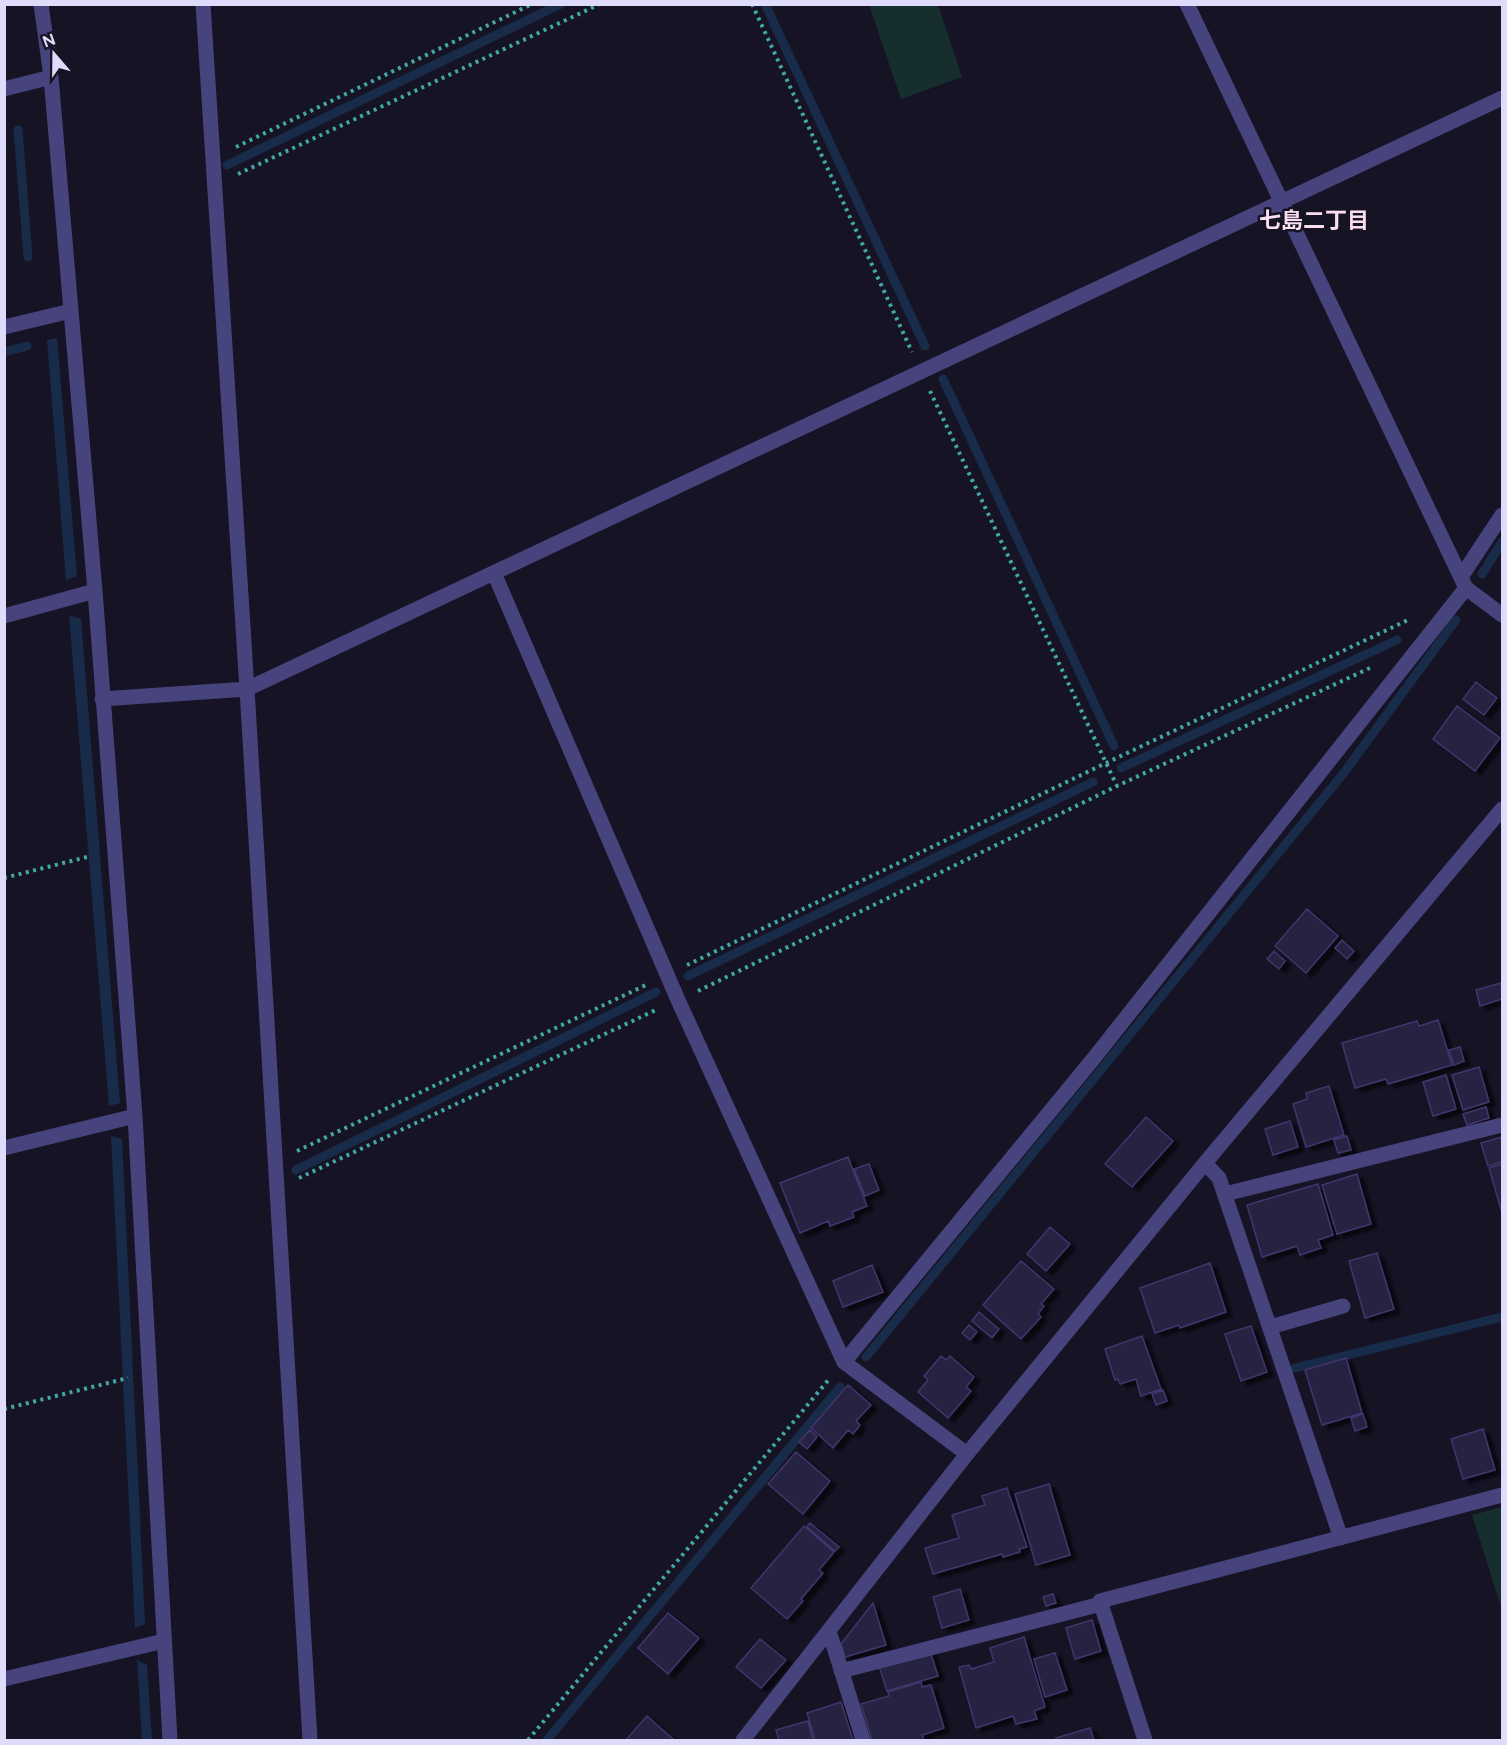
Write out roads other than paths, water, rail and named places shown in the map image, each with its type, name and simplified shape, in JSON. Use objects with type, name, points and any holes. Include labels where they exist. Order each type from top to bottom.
[{"type":"street","points":[[41,4],[51,77],[95,591],[135,1116],[170,1740]]},
{"type":"street","points":[[203,4],[310,1740]]},
{"type":"street","points":[[1187,4],[1463,583],[1503,615]]},
{"type":"street","points":[[4,89],[51,77]]},
{"type":"street","points":[[102,699],[247,689],[1503,98]]},
{"type":"street","points":[[4,327],[71,310]]},
{"type":"street","points":[[844,1362],[1094,1058],[1463,583],[1503,515]]},
{"type":"street","points":[[494,573],[678,1000],[844,1362],[967,1454]]},
{"type":"street","points":[[4,616],[95,591]]},
{"type":"street","points":[[743,1740],[967,1454],[1205,1163],[1503,810]]},
{"type":"street","points":[[4,1148],[135,1116]]},
{"type":"street","points":[[1225,1194],[1503,1125]]},
{"type":"street","points":[[1205,1163],[1219,1178],[1225,1194],[1341,1538]]},
{"type":"street","points":[[1270,1328],[1342,1306]]},
{"type":"street","points":[[1145,1740],[1100,1601],[1503,1495]]},
{"type":"street","points":[[841,1671],[1101,1604]]},
{"type":"street","points":[[829,1631],[863,1740]]},
{"type":"street","points":[[4,1679],[164,1641]]},
{"type":"water","points":[[57,338],[77,576],[66,580],[47,340]]},
{"type":"water","points":[[69,615],[81,619],[120,1103],[109,1106]]},
{"type":"water","points":[[111,1136],[122,1139],[145,1624],[135,1628]]},
{"type":"water","points":[[137,1660],[147,1665],[152,1740],[142,1740]]},
{"type":"waterway","points":[[227,165],[561,4]]},
{"type":"waterway","points":[[765,4],[925,346]]},
{"type":"waterway","points":[[18,130],[28,257]]},
{"type":"waterway","points":[[4,352],[27,346]]},
{"type":"waterway","points":[[943,379],[1114,746]]},
{"type":"waterway","points":[[1482,574],[1502,542]]},
{"type":"waterway","points":[[866,1357],[1343,774],[1456,620]]},
{"type":"waterway","points":[[1121,768],[1397,640]]},
{"type":"waterway","points":[[688,976],[1093,782]]},
{"type":"waterway","points":[[296,1170],[656,992]]},
{"type":"waterway","points":[[1295,1368],[1502,1317]]},
{"type":"waterway","points":[[547,1740],[840,1387]]},
{"type":"district","name":"七島二丁目","points":[[1314,220]]}]
